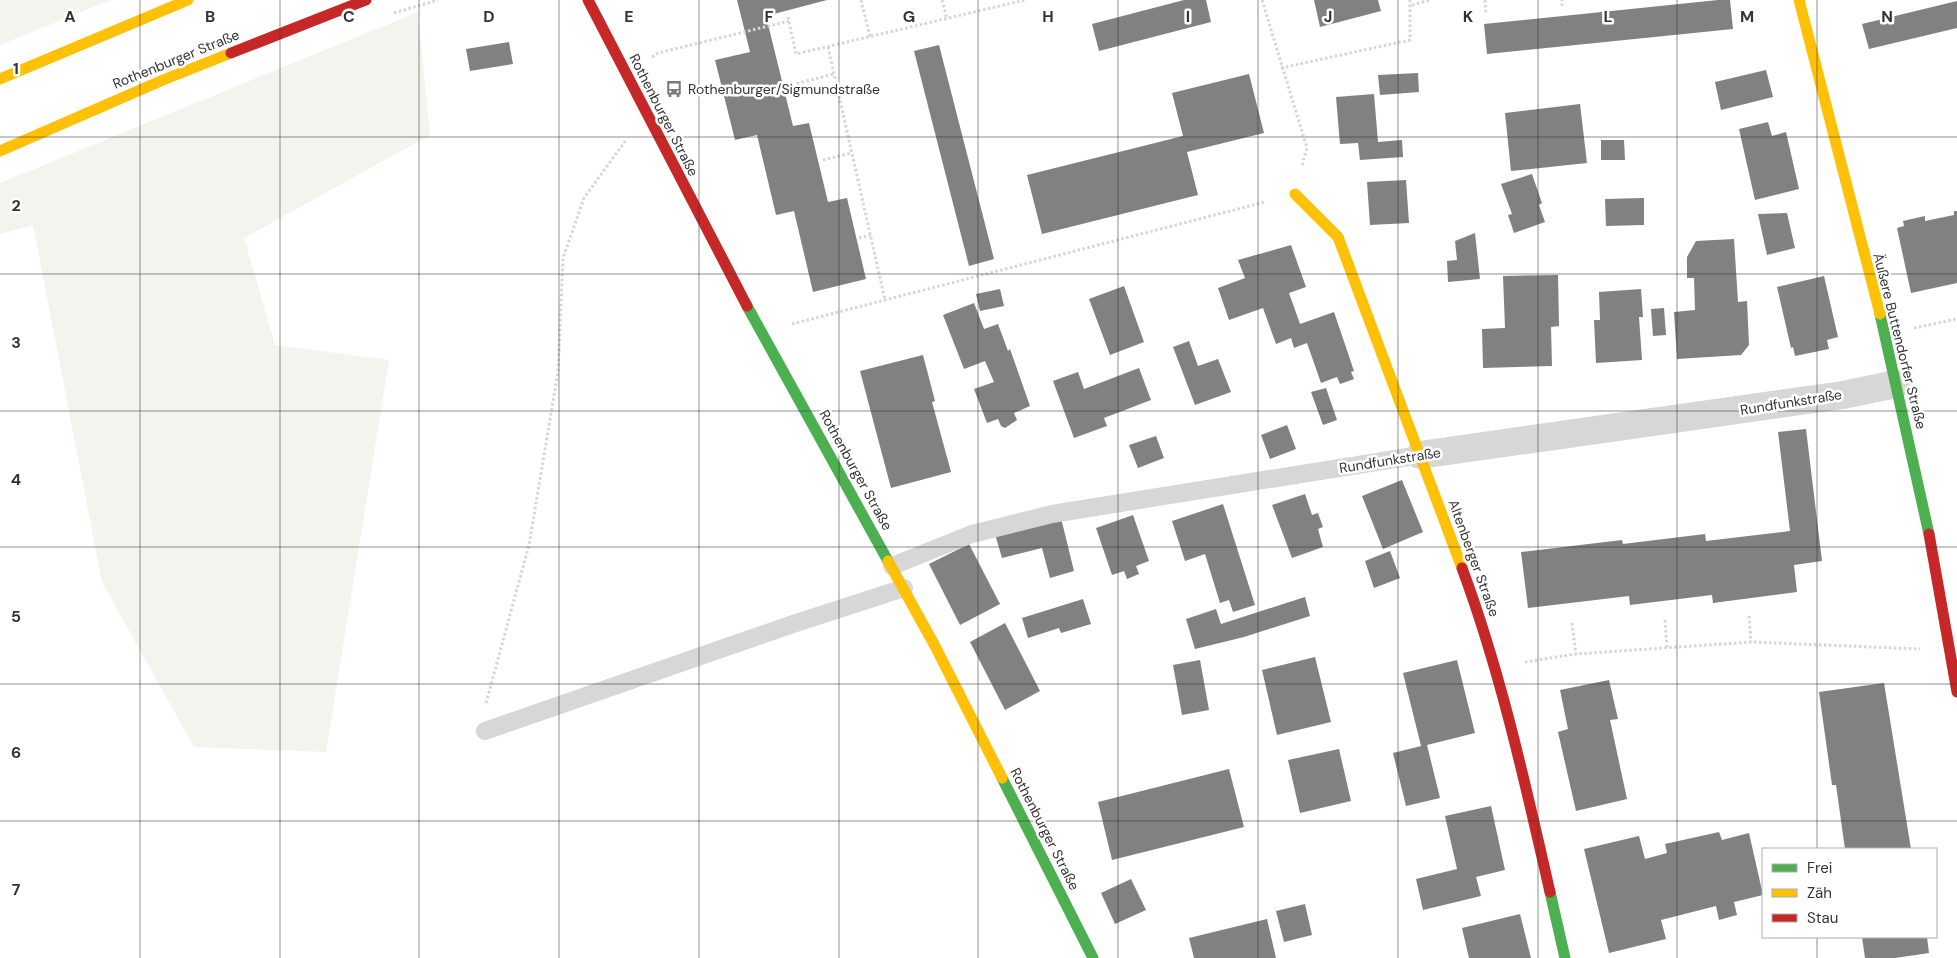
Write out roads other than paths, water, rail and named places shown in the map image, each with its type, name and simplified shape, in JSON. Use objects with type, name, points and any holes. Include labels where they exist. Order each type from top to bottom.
[{"type":"main road","points":[[0,79],[188,0]]},
{"type":"main road","name":"Rothenburger Straße","points":[[0,151],[163,80],[366,0]]},
{"type":"main road","name":"Rothenburger Straße","points":[[588,0],[761,332],[904,588],[1093,958]]},
{"type":"main road","name":"Äußere Buttendorfer Straße","points":[[1799,0],[1884,335],[1952,619],[1951,651],[1957,692]]},
{"type":"main road","name":"Altenberger Straße","points":[[1295,194],[1338,237],[1478,611],[1510,718],[1565,958]]},
{"type":"street","name":"Rundfunkstraße","points":[[1420,455],[1814,399],[1896,384]]},
{"type":"lane","name":"Rundfunkstraße","points":[[892,566],[972,534],[1052,514],[1420,455]]},
{"type":"lane","points":[[485,731],[793,624],[904,588]]},
{"type":"place","name":"Rothenburger/Sigmundstraße","points":[[674,89]]}]
